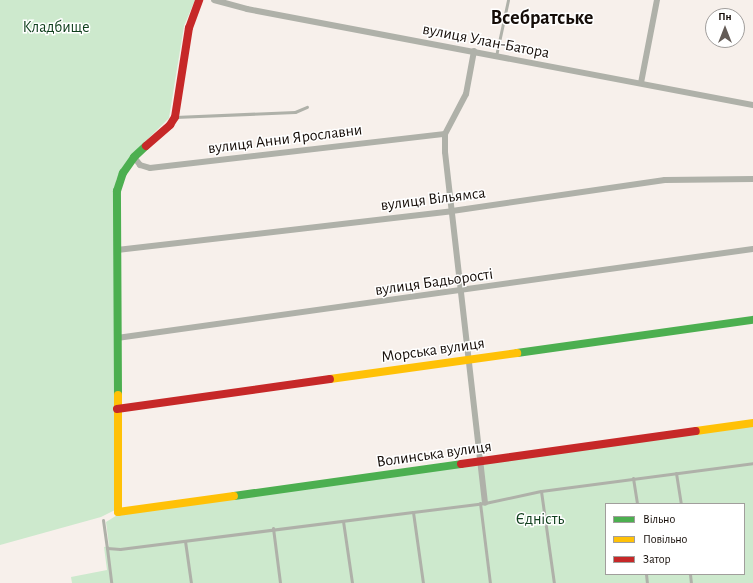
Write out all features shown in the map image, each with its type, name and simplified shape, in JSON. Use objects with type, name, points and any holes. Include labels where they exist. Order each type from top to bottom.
[{"type":"street","points":[[118,409],[117,250],[119,182],[134,157],[170,125],[176,117],[190,28],[199,0]]},
{"type":"street","name":"вулиця Улан-Батора","points":[[214,0],[247,9],[753,105]]},
{"type":"street","points":[[641,83],[657,0]]},
{"type":"street","points":[[474,52],[466,94],[445,134],[447,182],[452,211],[459,291],[482,503]]},
{"type":"street","name":"вулиця Анни Ярославни","points":[[134,157],[140,165],[150,168],[445,134]]},
{"type":"street","name":"вулиця Вільямса","points":[[117,250],[452,211],[665,180],[753,179]]},
{"type":"street","name":"вулиця Бадьорості","points":[[117,338],[753,249]]},
{"type":"street","name":"Морська вулиця","points":[[118,409],[753,320]]},
{"type":"street","name":"Волинська вулиця","points":[[118,409],[118,512],[753,423]]},
{"type":"lane","points":[[496,56],[508,0]]},
{"type":"lane","points":[[176,117],[295,112],[307,107]]},
{"type":"lane","points":[[107,548],[185,541],[273,528],[343,521],[482,503],[541,491],[753,463]]},
{"type":"lane","points":[[676,473],[680,503]]},
{"type":"lane","points":[[633,478],[637,503]]},
{"type":"lane","points":[[541,491],[554,583]]},
{"type":"lane","points":[[482,503],[490,583]]},
{"type":"lane","points":[[413,512],[423,583]]},
{"type":"lane","points":[[103,520],[111,583]]},
{"type":"lane","points":[[343,521],[352,583]]},
{"type":"lane","points":[[273,528],[280,583]]},
{"type":"lane","points":[[185,541],[191,583]]},
{"type":"green space","name":"Кладбище","points":[[0,0],[195,0],[184,26],[169,118],[130,157],[116,180],[115,510],[101,517],[0,545]]},
{"type":"green space","name":"Єдність","points":[[753,425],[753,583],[72,583],[71,577],[107,570],[104,547],[109,546],[106,522],[119,514]]},
{"type":"traffic: fast","points":[[118,395],[117,191],[123,173],[134,157],[146,146]]},
{"type":"traffic: fast","points":[[517,353],[753,320]]},
{"type":"traffic: fast","points":[[234,496],[461,464]]},
{"type":"traffic: slow","points":[[330,379],[517,353]]},
{"type":"traffic: slow","points":[[118,395],[118,512],[234,496]]},
{"type":"traffic: slow","points":[[696,431],[753,423]]},
{"type":"traffic: jam","points":[[146,146],[170,125],[175,117],[189,28],[199,0]]},
{"type":"traffic: jam","points":[[117,409],[330,379]]},
{"type":"traffic: jam","points":[[461,464],[696,431]]},
{"type":"district","name":"Всебратське","points":[[542,18]]}]
